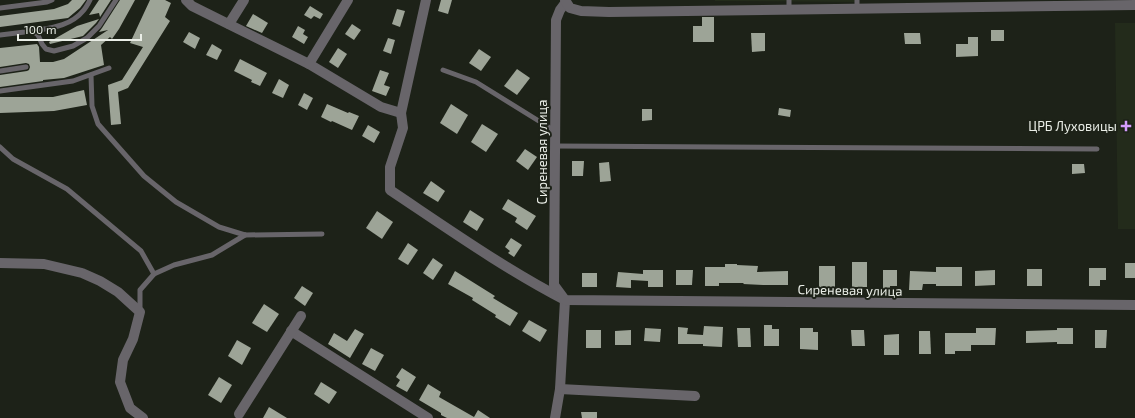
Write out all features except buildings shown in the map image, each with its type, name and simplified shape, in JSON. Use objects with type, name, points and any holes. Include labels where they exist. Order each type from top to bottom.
[{"type":"street","points":[[186,0],[192,6],[309,64],[381,107],[401,113],[426,0]]},
{"type":"street","points":[[229,24],[244,0]]},
{"type":"street","points":[[309,64],[348,0]]},
{"type":"street","points":[[565,1],[570,8],[588,12],[789,5],[1134,3]]},
{"type":"street","name":"Сиреневая улица","points":[[565,1],[556,20],[554,285],[566,300]]},
{"type":"street","name":"Сиреневая улица","points":[[401,113],[403,128],[390,167],[390,190],[476,247],[546,290],[566,300],[1135,305]]},
{"type":"street","points":[[0,263],[44,264],[82,273],[100,281],[118,292],[140,312],[133,339],[122,360],[120,382],[130,408],[143,418]]},
{"type":"street","points":[[555,418],[560,389],[566,300]]},
{"type":"street","points":[[239,414],[301,316]]},
{"type":"street","points":[[291,331],[428,418]]},
{"type":"street","points":[[560,389],[695,396]]},
{"type":"lane","points":[[0,8],[28,2],[48,2],[52,0]]},
{"type":"lane","points":[[0,35],[56,27],[73,19],[82,12],[90,0]]},
{"type":"lane","points":[[33,31],[38,35],[46,49],[54,51],[73,46],[88,38],[99,26],[116,0]]},
{"type":"lane","points":[[0,71],[26,67]]},
{"type":"lane","points":[[0,91],[73,81],[110,68]]},
{"type":"lane","points":[[443,70],[476,82],[555,131]]},
{"type":"lane","points":[[91,75],[92,106],[98,124],[144,176],[176,202],[219,227],[245,235],[322,234]]},
{"type":"lane","points":[[555,146],[1097,149]]},
{"type":"lane","points":[[0,147],[13,159],[67,189],[140,251],[154,274]]},
{"type":"lane","points":[[140,312],[140,290],[154,274],[174,265],[212,254],[245,235]]},
{"type":"shaded area","points":[[856,0],[856,2],[715,1]]},
{"type":"shaded area","name":"ЦРБ Луховицы","points":[[1115,23],[1135,23],[1135,229],[1118,229]]},
{"type":"place","name":"ЦРБ Луховицы","points":[[1126,126]]}]
